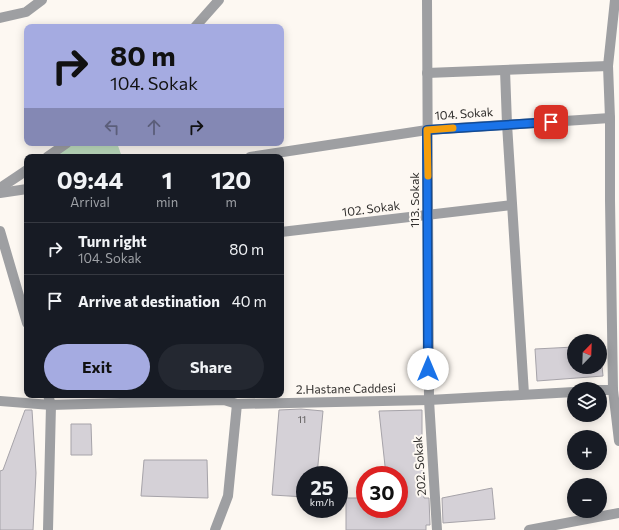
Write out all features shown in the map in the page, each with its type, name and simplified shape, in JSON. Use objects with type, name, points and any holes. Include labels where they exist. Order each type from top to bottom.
[{"type":"street","points":[[0,18],[26,12],[42,0]]},
{"type":"street","points":[[198,24],[219,0]]},
{"type":"street","name":"113. Sokak","points":[[427,0],[429,400]]},
{"type":"street","points":[[615,0],[608,66],[613,390],[619,441]]},
{"type":"street","points":[[427,73],[608,66]]},
{"type":"street","points":[[505,70],[524,394]]},
{"type":"street","name":"104. Sokak","points":[[270,154],[427,130],[610,118]]},
{"type":"street","points":[[51,154],[63,146]]},
{"type":"street","points":[[0,188],[24,172]]},
{"type":"street","points":[[0,193],[24,189]]},
{"type":"street","name":"102. Sokak","points":[[284,232],[512,205]]},
{"type":"street","points":[[0,231],[24,313]]},
{"type":"street","points":[[607,390],[613,390]]},
{"type":"street","name":"2.Hastane Caddesi","points":[[0,401],[51,405],[225,398],[237,404],[429,400],[567,392]]},
{"type":"street","points":[[48,530],[51,405],[49,398]]},
{"type":"street","name":"202. Sokak","points":[[429,400],[437,530]]},
{"type":"street","points":[[215,530],[228,496],[237,404]]},
{"type":"street","points":[[529,530],[619,513]]},
{"type":"green space","points":[[61,146],[118,146],[121,154],[60,154],[58,148]]},
{"type":"building","points":[[567,347],[567,374],[603,374],[603,376],[537,381],[535,349]]},
{"type":"building","points":[[301,409],[323,411],[318,466],[296,466],[296,496],[272,495],[279,410]]},
{"type":"building","points":[[25,410],[32,410],[36,473],[33,530],[0,530],[0,471],[3,470]]},
{"type":"building","points":[[422,410],[422,471],[424,498],[429,498],[430,525],[426,525],[426,530],[346,530],[346,518],[348,518],[348,498],[356,498],[356,518],[408,518],[408,466],[385,466],[379,411]]},
{"type":"building","points":[[71,424],[91,424],[92,455],[71,455]]},
{"type":"building","points":[[144,460],[207,460],[208,498],[141,496]]},
{"type":"building","points":[[492,488],[495,519],[443,523],[442,498]]},
{"type":"slow traffic","points":[[428,176],[427,130],[453,128]]},
{"type":"route","points":[[428,369],[427,130],[551,122]]}]
